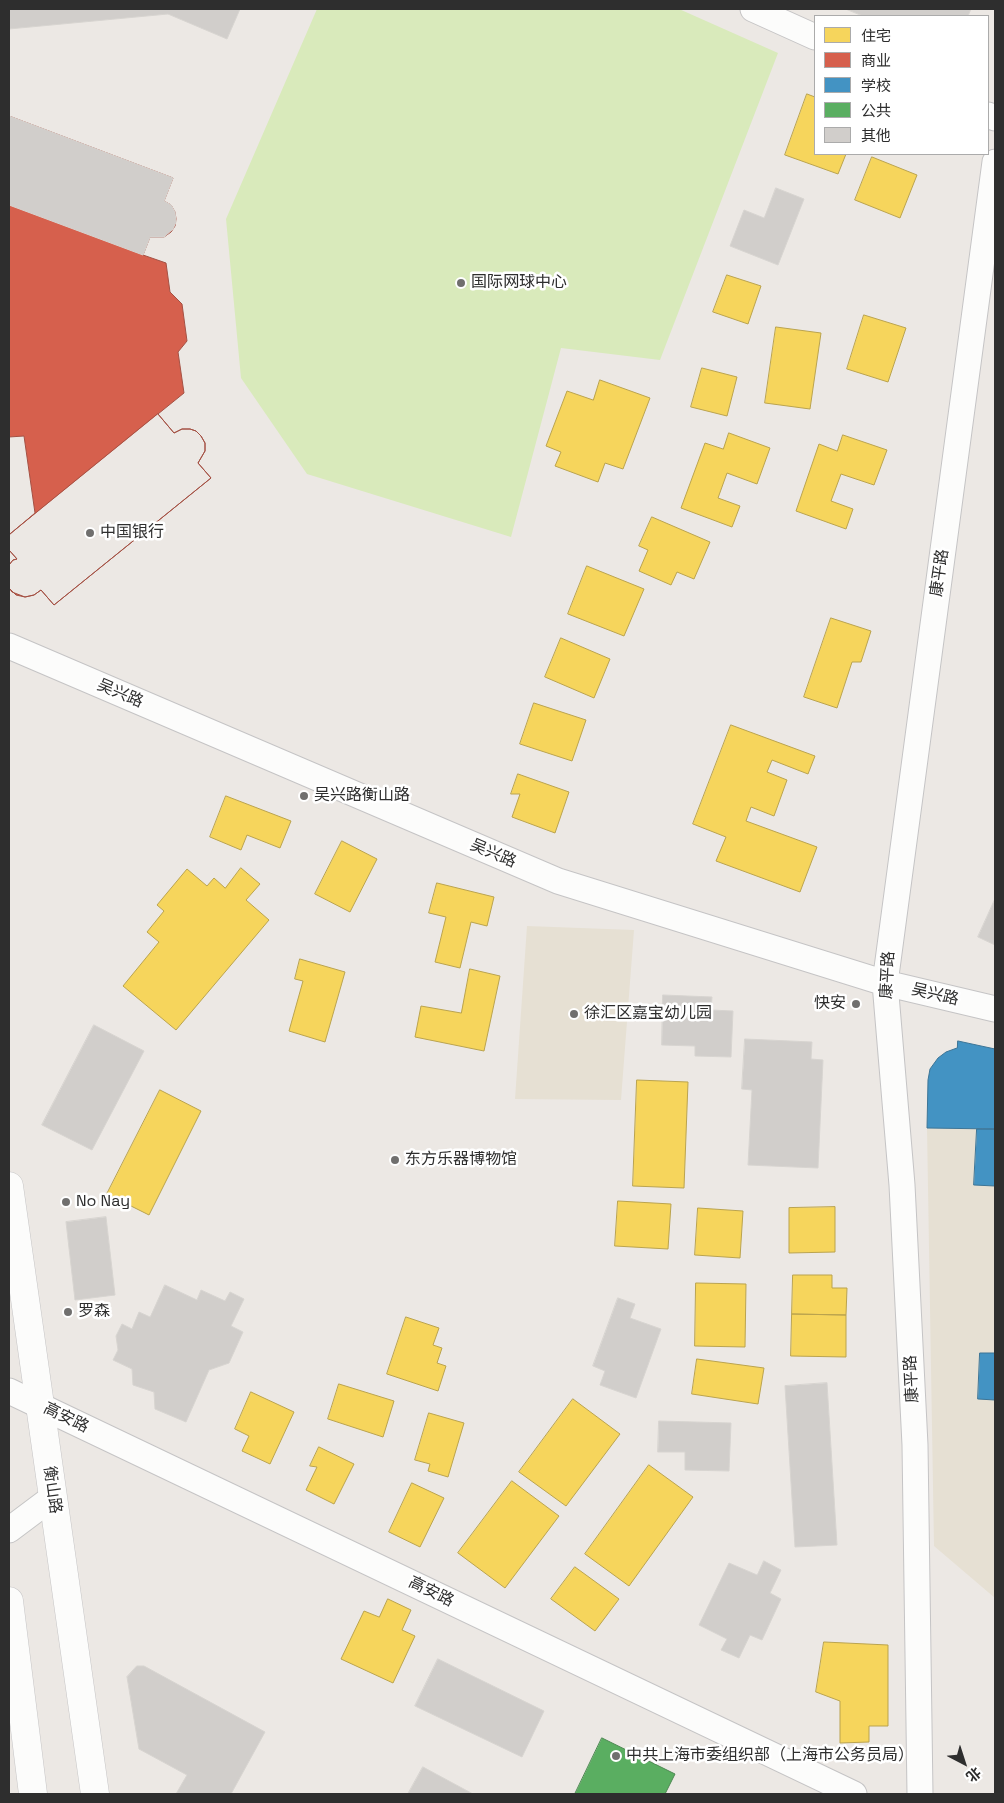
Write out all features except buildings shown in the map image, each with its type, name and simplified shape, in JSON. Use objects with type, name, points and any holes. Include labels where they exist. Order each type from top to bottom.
[{"type":"main road","name":"衡山路","points":[[9,1186],[95,1794]]},
{"type":"main road","points":[[9,1601],[33,1794]]},
{"type":"street","points":[[753,9],[814,37]]},
{"type":"street","name":"康平路","points":[[920,1794],[915,1445],[902,1185],[885,982],[995,162]]},
{"type":"street","name":"吴兴路","points":[[9,646],[558,882],[885,982],[995,1009]]},
{"type":"street","name":"高安路","points":[[9,1391],[854,1794]]},
{"type":"street","points":[[9,1530],[53,1498]]},
{"type":"shaded area","name":"徐汇区嘉宝幼儿园","points":[[527,926],[634,930],[621,1100],[515,1099]]},
{"type":"shaded area","points":[[927,1128],[995,1129],[995,1598],[934,1546]]},
{"type":"green space","name":"国际网球中心","points":[[317,9],[679,9],[778,53],[660,360],[561,348],[511,537],[307,474],[241,378],[226,219]]},
{"type":"place","name":"国际网球中心","points":[[461,283]]},
{"type":"place","name":"中国银行","points":[[90,533]]},
{"type":"place","name":"吴兴路衡山路","points":[[304,796]]},
{"type":"place","name":"快安","points":[[856,1004]]},
{"type":"place","name":"徐汇区嘉宝幼儿园","points":[[574,1014]]},
{"type":"place","name":"东方乐器博物馆","points":[[395,1160]]},
{"type":"place","name":"No Nay","points":[[66,1202]]},
{"type":"place","name":"罗森","points":[[68,1312]]},
{"type":"place","name":"中共上海市委组织部（上海市公务员局）","points":[[616,1756]]}]
